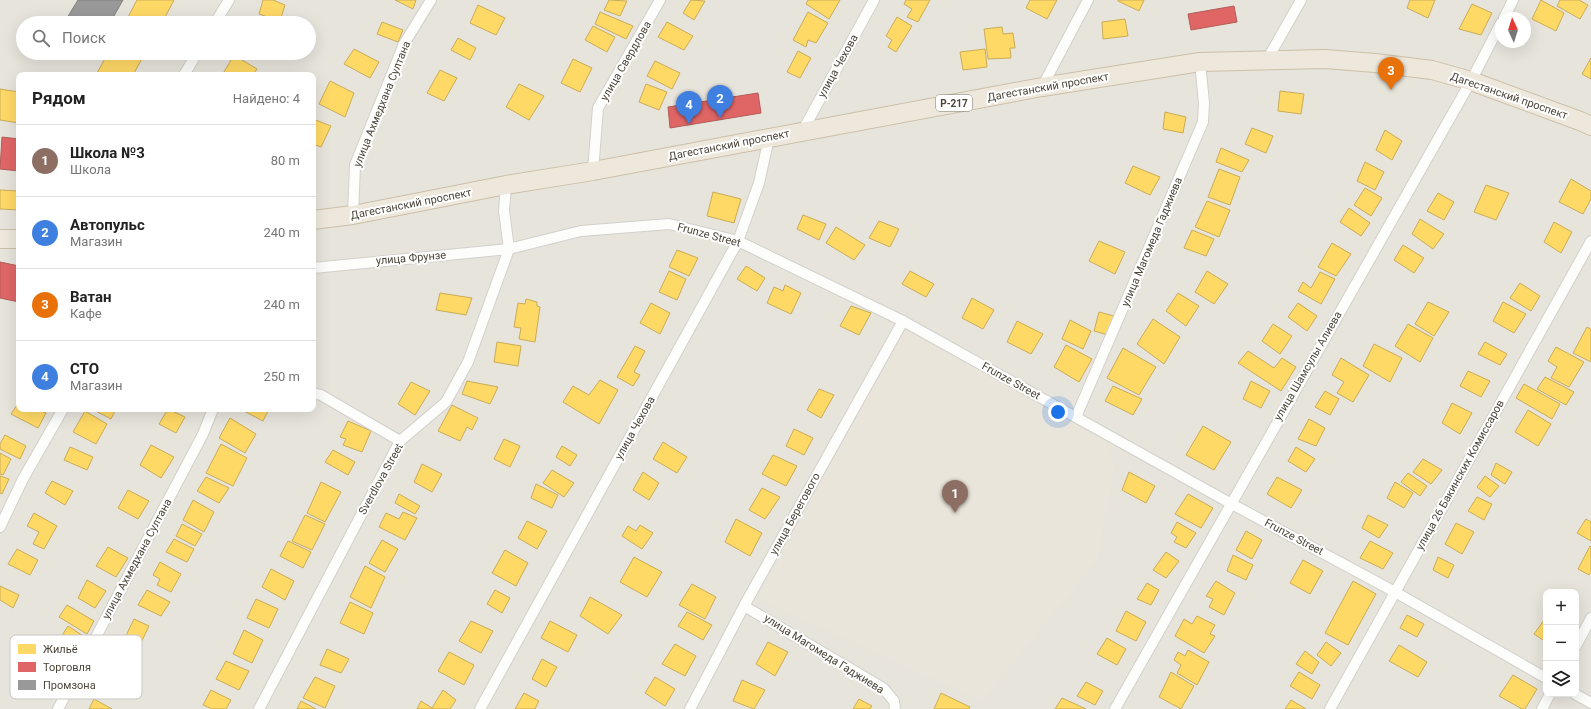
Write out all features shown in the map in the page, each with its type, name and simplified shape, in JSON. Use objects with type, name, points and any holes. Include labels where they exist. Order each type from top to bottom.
[{"type":"highway","name":"Дагестанский проспект","points":[[316,220],[353,215],[506,185],[593,171],[1042,87],[1200,62],[1325,59],[1432,70],[1471,81],[1591,126]]},
{"type":"highway","points":[[0,239],[16,239]]},
{"type":"street","points":[[219,16],[229,0]]},
{"type":"street","name":"улица Ахмедхана Султана","points":[[353,215],[355,165],[404,44],[431,0]]},
{"type":"street","name":"улица Свердлова","points":[[593,171],[598,108],[660,0]]},
{"type":"street","name":"улица Чехова","points":[[802,132],[874,0]]},
{"type":"street","points":[[1042,87],[1088,0]]},
{"type":"street","points":[[1267,60],[1300,0]]},
{"type":"street","points":[[1507,12],[1513,0]]},
{"type":"street","name":"улица Шамсулы Алиева","points":[[1115,709],[1230,503],[1471,81],[1495,35]]},
{"type":"street","points":[[186,72],[194,60]]},
{"type":"street","name":"улица Магомеда Гаджиева","points":[[1076,417],[1203,122],[1204,103],[1200,62]]},
{"type":"street","name":"улица Чехова","points":[[480,709],[738,240],[758,183],[769,138]]},
{"type":"street","name":"Sverdlova Street","points":[[259,709],[400,441],[446,402],[468,362],[509,249],[504,211],[506,185]]},
{"type":"street","name":"Frunze Street","points":[[509,249],[581,231],[668,224],[738,240],[903,321],[1230,503],[1395,592],[1543,676]]},
{"type":"street","name":"улица 26 Бакинских Комиссаров","points":[[1330,709],[1591,241]]},
{"type":"street","name":"улица Фрунзе","points":[[316,268],[509,249]]},
{"type":"street","name":"улица Берегового","points":[[690,709],[744,606],[903,321]]},
{"type":"street","points":[[316,394],[321,395],[400,441]]},
{"type":"street","points":[[0,527],[23,479],[61,412]]},
{"type":"street","name":"улица Ахмедхана Султана","points":[[97,635],[203,434],[212,412]]},
{"type":"street","name":"улица Магомеда Гаджиева","points":[[744,606],[883,688],[894,701],[895,709]]},
{"type":"street","points":[[1579,640],[1591,618]]},
{"type":"street","points":[[1579,696],[1591,703]]},
{"type":"street","points":[[1542,709],[1548,697]]},
{"type":"street","name":"улица Ахмедхана Султана","points":[[58,709],[63,699]]},
{"type":"shaded area","points":[[0,0],[1591,0],[1591,709],[0,709]]},
{"type":"shaded area","points":[[905,326],[1099,424],[1115,466],[1097,560],[981,701],[758,598]]},
{"type":"building: Жильё","points":[[137,0],[174,0],[166,16],[129,16]]},
{"type":"building: Жильё","points":[[263,0],[273,0],[285,5],[282,16],[265,16],[259,14]]},
{"type":"building: Жильё","points":[[395,0],[416,0],[413,9]]},
{"type":"building: Жильё","points":[[609,0],[627,1],[620,16],[604,10]]},
{"type":"building: Жильё","points":[[691,0],[705,1],[694,20],[683,13]]},
{"type":"building: Жильё","points":[[808,0],[840,0],[829,19],[806,4]]},
{"type":"building: Жильё","points":[[906,0],[930,0],[918,22],[907,17],[912,9],[904,4]]},
{"type":"building: Жильё","points":[[1030,0],[1057,0],[1047,19],[1026,8]]},
{"type":"building: Жильё","points":[[1118,0],[1144,0],[1139,11]]},
{"type":"building: Жильё","points":[[1410,0],[1435,0],[1428,18],[1407,8]]},
{"type":"building: Жильё","points":[[1541,0],[1564,13],[1556,31],[1532,19]]},
{"type":"building: Жильё","points":[[1560,0],[1579,0],[1588,5],[1580,19],[1557,6]]},
{"type":"building: Жильё","points":[[1472,4],[1492,13],[1481,35],[1459,29]]},
{"type":"building: Жильё","points":[[478,5],[505,18],[496,35],[470,23]]},
{"type":"building: Жильё","points":[[600,12],[633,26],[626,39],[595,24]]},
{"type":"building: Жильё","points":[[808,12],[828,23],[816,43],[808,40],[806,47],[793,40]]},
{"type":"building: Жильё","points":[[897,17],[912,26],[896,52],[888,47],[892,40],[886,36]]},
{"type":"building: Жильё","points":[[1125,19],[1128,36],[1103,39],[1102,22]]},
{"type":"building: Жильё","points":[[382,22],[403,30],[398,42],[377,34]]},
{"type":"building: Жильё","points":[[667,22],[693,36],[684,50],[658,37]]},
{"type":"building: Жильё","points":[[593,26],[615,37],[607,52],[585,40]]},
{"type":"building: Жильё","points":[[1002,27],[1003,34],[1013,33],[1015,48],[1010,48],[1011,58],[988,59],[984,29]]},
{"type":"building: Жильё","points":[[458,38],[476,48],[470,60],[451,50]]},
{"type":"building: Жильё","points":[[354,49],[379,62],[370,78],[344,64]]},
{"type":"building: Жильё","points":[[985,49],[987,67],[963,70],[960,52]]},
{"type":"building: Жильё","points":[[798,51],[811,58],[800,78],[787,72]]},
{"type":"building: Жильё","points":[[1591,58],[1591,79],[1582,74]]},
{"type":"building: Жильё","points":[[573,59],[592,68],[580,92],[561,83]]},
{"type":"building: Жильё","points":[[104,60],[141,60],[135,72],[98,72]]},
{"type":"building: Жильё","points":[[231,60],[242,60],[257,69],[255,72],[224,72]]},
{"type":"building: Жильё","points":[[655,61],[680,73],[672,89],[647,76]]},
{"type":"building: Жильё","points":[[440,70],[457,78],[444,101],[427,93]]},
{"type":"building: Жильё","points":[[330,81],[354,93],[345,117],[319,104]]},
{"type":"building: Жильё","points":[[519,84],[544,96],[529,120],[506,107]]},
{"type":"building: Жильё","points":[[646,84],[667,92],[659,110],[639,102]]},
{"type":"building: Жильё","points":[[0,89],[16,92],[16,123],[0,120]]},
{"type":"building: Жильё","points":[[1280,91],[1304,94],[1301,114],[1278,111]]},
{"type":"building: Жильё","points":[[1165,112],[1186,117],[1183,133],[1163,129]]},
{"type":"building: Жильё","points":[[316,120],[331,126],[321,147],[316,145]]},
{"type":"building: Жильё","points":[[1252,128],[1273,136],[1266,153],[1245,144]]},
{"type":"building: Жильё","points":[[1385,130],[1402,141],[1392,160],[1376,150]]},
{"type":"building: Жильё","points":[[1221,148],[1249,160],[1242,172],[1216,162]]},
{"type":"building: Жильё","points":[[1365,162],[1384,172],[1375,190],[1357,181]]},
{"type":"building: Жильё","points":[[1133,166],[1160,177],[1150,195],[1125,183]]},
{"type":"building: Жильё","points":[[1219,169],[1240,177],[1230,205],[1208,197]]},
{"type":"building: Жильё","points":[[1571,179],[1591,191],[1591,199],[1583,214],[1559,202]]},
{"type":"building: Жильё","points":[[1486,185],[1509,193],[1496,220],[1474,212]]},
{"type":"building: Жильё","points":[[1365,188],[1382,198],[1371,216],[1354,205]]},
{"type":"building: Жильё","points":[[0,190],[16,191],[16,210],[0,209]]},
{"type":"building: Жильё","points":[[713,192],[741,199],[734,223],[707,216]]},
{"type":"building: Жильё","points":[[1438,193],[1454,202],[1444,220],[1427,211]]},
{"type":"building: Жильё","points":[[1207,201],[1230,210],[1219,237],[1195,227]]},
{"type":"building: Жильё","points":[[1349,208],[1370,223],[1361,236],[1340,222]]},
{"type":"building: Жильё","points":[[803,215],[826,224],[819,240],[797,229]]},
{"type":"building: Жильё","points":[[1420,219],[1444,234],[1433,249],[1412,234]]},
{"type":"building: Жильё","points":[[879,221],[899,229],[890,247],[869,238]]},
{"type":"building: Жильё","points":[[1554,222],[1572,232],[1561,253],[1544,242]]},
{"type":"building: Жильё","points":[[836,227],[865,245],[854,260],[826,243]]},
{"type":"building: Жильё","points":[[1192,230],[1214,239],[1206,256],[1184,248]]},
{"type":"building: Жильё","points":[[1099,241],[1125,252],[1115,274],[1089,261]]},
{"type":"building: Жильё","points":[[1332,243],[1351,254],[1336,276],[1318,267]]},
{"type":"building: Жильё","points":[[1403,245],[1424,258],[1414,273],[1394,260]]},
{"type":"building: Жильё","points":[[677,250],[698,258],[689,276],[669,267]]},
{"type":"building: Жильё","points":[[746,266],[765,278],[757,291],[737,279]]},
{"type":"building: Жильё","points":[[669,271],[686,279],[677,300],[659,292]]},
{"type":"building: Жильё","points":[[910,271],[934,284],[926,297],[902,284]]},
{"type":"building: Жильё","points":[[1207,271],[1228,284],[1214,304],[1195,292]]},
{"type":"building: Жильё","points":[[1320,272],[1335,279],[1321,304],[1298,291],[1303,282],[1311,288]]},
{"type":"building: Жильё","points":[[1520,283],[1540,296],[1531,311],[1510,298]]},
{"type":"building: Жильё","points":[[785,285],[801,293],[791,314],[767,303],[774,287],[783,291]]},
{"type":"building: Жильё","points":[[440,293],[472,298],[466,315],[436,310]]},
{"type":"building: Жильё","points":[[1178,293],[1199,306],[1186,326],[1166,311]]},
{"type":"building: Жильё","points":[[972,298],[994,310],[983,329],[962,318]]},
{"type":"building: Жильё","points":[[526,299],[537,302],[537,306],[540,307],[535,342],[519,339],[521,328],[514,327],[518,303],[525,304]]},
{"type":"building: Жильё","points":[[1428,302],[1449,312],[1434,336],[1415,324]]},
{"type":"building: Жильё","points":[[1503,302],[1526,314],[1514,333],[1493,321]]},
{"type":"building: Жильё","points":[[651,303],[670,313],[660,334],[640,323]]},
{"type":"building: Жильё","points":[[1298,303],[1317,316],[1307,331],[1288,317]]},
{"type":"building: Жильё","points":[[851,306],[871,313],[859,335],[840,326]]},
{"type":"building: Жильё","points":[[1099,312],[1114,316],[1108,335],[1094,331]]},
{"type":"building: Жильё","points":[[1153,319],[1180,337],[1164,364],[1137,344]]},
{"type":"building: Жильё","points":[[1070,320],[1091,331],[1083,349],[1062,339]]},
{"type":"building: Жильё","points":[[1017,321],[1043,334],[1031,354],[1007,342]]},
{"type":"building: Жильё","points":[[1273,324],[1292,336],[1280,354],[1262,341]]},
{"type":"building: Жильё","points":[[1408,324],[1433,338],[1420,362],[1395,346]]},
{"type":"building: Жильё","points":[[1587,327],[1591,329],[1591,362],[1573,353]]},
{"type":"building: Жильё","points":[[497,342],[521,346],[518,366],[494,362]]},
{"type":"building: Жильё","points":[[1485,342],[1507,354],[1500,365],[1478,354]]},
{"type":"building: Жильё","points":[[1374,344],[1402,358],[1390,382],[1363,366]]},
{"type":"building: Жильё","points":[[1066,345],[1092,359],[1079,382],[1054,367]]},
{"type":"building: Жильё","points":[[635,346],[645,351],[634,372],[640,375],[633,386],[617,377]]},
{"type":"building: Жильё","points":[[1556,347],[1584,362],[1569,387],[1551,378],[1557,367],[1548,361]]},
{"type":"building: Жильё","points":[[1123,348],[1156,367],[1139,395],[1107,378]]},
{"type":"building: Жильё","points":[[1248,351],[1274,368],[1282,358],[1296,367],[1281,391],[1238,363]]},
{"type":"building: Жильё","points":[[1341,358],[1369,375],[1353,402],[1337,393],[1344,382],[1332,375]]},
{"type":"building: Жильё","points":[[1468,371],[1490,381],[1481,397],[1460,386]]},
{"type":"building: Жильё","points":[[1545,377],[1574,392],[1566,405],[1537,389]]},
{"type":"building: Жильё","points":[[600,380],[618,390],[599,424],[563,402],[573,386],[589,395]]},
{"type":"building: Жильё","points":[[467,381],[498,387],[490,404],[462,394]]},
{"type":"building: Жильё","points":[[1251,381],[1270,391],[1261,408],[1243,399]]},
{"type":"building: Жильё","points":[[411,382],[430,391],[415,415],[398,404]]},
{"type":"building: Жильё","points":[[1524,384],[1560,404],[1552,419],[1516,398]]},
{"type":"building: Жильё","points":[[1113,386],[1142,399],[1133,415],[1105,401]]},
{"type":"building: Жильё","points":[[819,389],[834,395],[821,418],[807,410]]},
{"type":"building: Жильё","points":[[1325,391],[1339,399],[1330,415],[1315,407]]},
{"type":"building: Жильё","points":[[1452,403],[1472,413],[1460,434],[1442,423]]},
{"type":"building: Жильё","points":[[452,405],[478,418],[472,430],[467,427],[460,441],[438,431]]},
{"type":"building: Жильё","points":[[16,406],[16,412],[46,413],[38,428],[11,414]]},
{"type":"building: Жильё","points":[[1528,410],[1551,424],[1538,446],[1515,432]]},
{"type":"building: Жильё","points":[[84,412],[107,424],[96,444],[73,432]]},
{"type":"building: Жильё","points":[[98,412],[114,412],[111,419]]},
{"type":"building: Жильё","points":[[166,412],[174,412],[185,417],[176,433],[159,424]]},
{"type":"building: Жильё","points":[[246,412],[268,412],[263,421]]},
{"type":"building: Жильё","points":[[230,418],[256,434],[245,453],[219,438]]},
{"type":"building: Жильё","points":[[1309,419],[1325,428],[1316,446],[1298,439]]},
{"type":"building: Жильё","points":[[348,421],[371,431],[362,452],[343,445],[346,439],[340,437]]},
{"type":"building: Жильё","points":[[1203,426],[1231,442],[1214,470],[1186,455]]},
{"type":"building: Жильё","points":[[794,429],[813,438],[804,455],[786,446]]},
{"type":"building: Жильё","points":[[5,435],[26,446],[20,459],[0,449],[0,444]]},
{"type":"building: Жильё","points":[[504,439],[520,446],[510,467],[494,459]]},
{"type":"building: Жильё","points":[[663,442],[687,457],[677,473],[653,459]]},
{"type":"building: Жильё","points":[[221,444],[247,458],[233,486],[206,473]]},
{"type":"building: Жильё","points":[[151,445],[174,457],[161,478],[140,465]]},
{"type":"building: Жильё","points":[[562,446],[577,455],[570,466],[556,457]]},
{"type":"building: Жильё","points":[[70,447],[93,457],[87,470],[64,460]]},
{"type":"building: Жильё","points":[[1296,447],[1315,459],[1306,472],[1288,461]]},
{"type":"building: Жильё","points":[[333,450],[355,462],[348,475],[325,462]]},
{"type":"building: Жильё","points":[[0,453],[11,459],[3,475],[0,474]]},
{"type":"building: Жильё","points":[[773,455],[797,466],[786,486],[762,474]]},
{"type":"building: Жильё","points":[[1423,459],[1442,470],[1431,484],[1413,472]]},
{"type":"building: Жильё","points":[[1496,463],[1512,472],[1505,484],[1491,475]]},
{"type":"building: Жильё","points":[[422,464],[442,474],[432,492],[414,482]]},
{"type":"building: Жильё","points":[[552,470],[574,483],[564,497],[543,483]]},
{"type":"building: Жильё","points":[[643,472],[659,483],[649,500],[633,490]]},
{"type":"building: Жильё","points":[[1129,472],[1155,486],[1146,503],[1122,490]]},
{"type":"building: Жильё","points":[[1408,473],[1427,486],[1420,496],[1401,482]]},
{"type":"building: Жильё","points":[[0,476],[9,479],[2,494],[0,493]]},
{"type":"building: Жильё","points":[[1485,476],[1499,486],[1490,497],[1477,487]]},
{"type":"building: Жильё","points":[[206,477],[229,488],[219,503],[197,491]]},
{"type":"building: Жильё","points":[[1277,477],[1302,490],[1291,508],[1267,494]]},
{"type":"building: Жильё","points":[[52,481],[73,491],[65,505],[45,493]]},
{"type":"building: Жильё","points":[[321,482],[341,492],[325,522],[307,513]]},
{"type":"building: Жильё","points":[[1395,482],[1413,493],[1404,508],[1387,498]]},
{"type":"building: Жильё","points":[[536,484],[558,495],[552,508],[531,498]]},
{"type":"building: Жильё","points":[[762,488],[780,497],[765,519],[749,510]]},
{"type":"building: Жильё","points":[[128,490],[149,501],[138,519],[118,508]]},
{"type":"building: Жильё","points":[[399,494],[420,506],[415,514],[395,503]]},
{"type":"building: Жильё","points":[[1188,494],[1213,508],[1201,528],[1175,514]]},
{"type":"building: Жильё","points":[[1477,497],[1492,504],[1484,520],[1468,511]]},
{"type":"building: Жильё","points":[[193,500],[214,512],[204,532],[183,520]]},
{"type":"building: Жильё","points":[[403,512],[417,518],[405,540],[379,527],[386,513],[399,519]]},
{"type":"building: Жильё","points":[[34,513],[57,526],[44,549],[33,544],[39,532],[27,526]]},
{"type":"building: Жильё","points":[[305,515],[325,524],[312,550],[292,541]]},
{"type":"building: Жильё","points":[[1368,515],[1388,525],[1379,538],[1362,528]]},
{"type":"building: Жильё","points":[[736,519],[762,533],[750,556],[725,542]]},
{"type":"building: Жильё","points":[[1586,519],[1591,522],[1591,541],[1577,533]]},
{"type":"building: Жильё","points":[[527,521],[547,531],[537,549],[518,538]]},
{"type":"building: Жильё","points":[[1177,522],[1196,533],[1186,548],[1174,542],[1177,537],[1171,533]]},
{"type":"building: Жильё","points":[[1456,523],[1474,532],[1462,554],[1445,544]]},
{"type":"building: Жильё","points":[[182,524],[202,534],[195,546],[176,536]]},
{"type":"building: Жильё","points":[[640,525],[653,533],[642,549],[622,536],[628,526],[636,531]]},
{"type":"building: Жильё","points":[[1246,531],[1262,540],[1252,559],[1236,550]]},
{"type":"building: Жильё","points":[[174,539],[194,549],[187,562],[166,552]]},
{"type":"building: Жильё","points":[[382,540],[398,549],[385,572],[369,563]]},
{"type":"building: Жильё","points":[[288,541],[311,552],[303,568],[280,556]]},
{"type":"building: Жильё","points":[[1370,541],[1393,553],[1383,569],[1360,558]]},
{"type":"building: Жильё","points":[[1590,546],[1591,572],[1589,575],[1578,569]]},
{"type":"building: Жильё","points":[[108,547],[128,558],[116,577],[96,566]]},
{"type":"building: Жильё","points":[[17,549],[38,560],[30,575],[8,564]]},
{"type":"building: Жильё","points":[[505,550],[528,563],[516,586],[492,573]]},
{"type":"building: Жильё","points":[[1166,552],[1179,561],[1166,578],[1153,570]]},
{"type":"building: Жильё","points":[[1233,555],[1253,565],[1246,580],[1227,571]]},
{"type":"building: Жильё","points":[[634,557],[662,572],[647,597],[620,582]]},
{"type":"building: Жильё","points":[[1438,557],[1454,565],[1448,578],[1433,570]]},
{"type":"building: Жильё","points":[[1303,560],[1323,571],[1310,594],[1290,583]]},
{"type":"building: Жильё","points":[[160,562],[181,574],[171,592],[157,585],[160,579],[153,575]]},
{"type":"building: Жильё","points":[[365,566],[385,577],[371,608],[350,597]]},
{"type":"building: Жильё","points":[[271,569],[294,581],[285,600],[262,587]]},
{"type":"building: Жильё","points":[[87,580],[106,591],[95,608],[78,598]]},
{"type":"building: Жильё","points":[[1216,581],[1235,593],[1224,615],[1209,607],[1213,599],[1206,596]]},
{"type":"building: Жильё","points":[[1353,581],[1376,594],[1348,645],[1325,633]]},
{"type":"building: Жильё","points":[[1147,583],[1159,590],[1151,605],[1137,599]]},
{"type":"building: Жильё","points":[[692,584],[716,597],[705,619],[679,605]]},
{"type":"building: Жильё","points":[[0,586],[19,595],[13,608],[0,600]]},
{"type":"building: Жильё","points":[[147,590],[170,602],[161,616],[138,605]]},
{"type":"building: Жильё","points":[[495,590],[510,598],[502,613],[487,604]]},
{"type":"building: Жильё","points":[[590,597],[622,615],[608,634],[580,616]]},
{"type":"building: Жильё","points":[[256,599],[278,609],[269,628],[247,618]]},
{"type":"building: Жильё","points":[[350,602],[373,613],[364,634],[340,623]]},
{"type":"building: Жильё","points":[[67,605],[94,621],[87,634],[59,617]]},
{"type":"building: Жильё","points":[[1126,611],[1146,622],[1136,641],[1116,631]]},
{"type":"building: Жильё","points":[[687,612],[712,625],[703,640],[678,626]]},
{"type":"building: Жильё","points":[[1407,615],[1424,624],[1417,637],[1400,628]]},
{"type":"building: Жильё","points":[[1197,616],[1215,625],[1210,634],[1215,636],[1204,653],[1175,636],[1184,619],[1192,624]]},
{"type":"building: Жильё","points":[[134,619],[149,626],[142,641],[142,635],[126,635]]},
{"type":"building: Жильё","points":[[471,621],[493,631],[481,653],[459,641]]},
{"type":"building: Жильё","points":[[550,621],[577,635],[568,652],[541,638]]},
{"type":"building: Жильё","points":[[1543,621],[1543,640],[1534,634]]},
{"type":"building: Жильё","points":[[68,626],[82,635],[62,635]]},
{"type":"building: Жильё","points":[[244,630],[263,640],[252,663],[233,654]]},
{"type":"building: Жильё","points":[[1107,638],[1126,649],[1117,665],[1097,654]]},
{"type":"building: Жильё","points":[[768,642],[788,652],[775,676],[756,664]]},
{"type":"building: Жильё","points":[[1326,642],[1341,653],[1331,666],[1317,655]]},
{"type":"building: Жильё","points":[[675,644],[696,656],[685,676],[662,664]]},
{"type":"building: Жильё","points":[[1399,645],[1427,662],[1418,677],[1389,661]]},
{"type":"building: Жильё","points":[[327,649],[349,659],[341,673],[320,665]]},
{"type":"building: Жильё","points":[[1188,650],[1209,662],[1197,685],[1177,673],[1181,665],[1174,660],[1178,652],[1185,656]]},
{"type":"building: Жильё","points":[[1305,651],[1319,662],[1312,674],[1296,664]]},
{"type":"building: Жильё","points":[[449,652],[474,665],[464,685],[438,671]]},
{"type":"building: Жильё","points":[[542,659],[557,667],[546,687],[532,679]]},
{"type":"building: Жильё","points":[[226,661],[249,671],[239,690],[216,679]]},
{"type":"building: Жильё","points":[[1171,672],[1194,686],[1181,709],[1159,697]]},
{"type":"building: Жильё","points":[[1299,672],[1320,685],[1312,699],[1290,686]]},
{"type":"building: Жильё","points":[[1513,675],[1537,689],[1525,709],[1522,709],[1499,696]]},
{"type":"building: Жильё","points":[[315,677],[335,686],[325,708],[303,698]]},
{"type":"building: Жильё","points":[[655,677],[675,689],[665,706],[645,693]]},
{"type":"building: Жильё","points":[[742,680],[765,690],[754,709],[733,701]]},
{"type":"building: Жильё","points":[[1086,682],[1103,691],[1095,705],[1077,696]]},
{"type":"building: Жильё","points":[[211,690],[231,700],[226,709],[212,709],[203,705]]},
{"type":"building: Жильё","points":[[443,690],[456,700],[450,709],[417,709],[421,701],[432,708]]},
{"type":"building: Жильё","points":[[524,693],[539,701],[535,709],[515,709]]},
{"type":"building: Жильё","points":[[941,693],[970,707],[969,709],[934,709]]},
{"type":"building: Жильё","points":[[1062,698],[1086,709],[1055,709]]},
{"type":"building: Жильё","points":[[94,699],[112,709],[89,709]]},
{"type":"building: Жильё","points":[[859,699],[872,706],[870,709],[853,709]]},
{"type":"building: Жильё","points":[[1291,700],[1306,709],[1285,709]]},
{"type":"building: Жильё","points":[[301,701],[316,709],[297,709]]},
{"type":"building: Торговля","points":[[1234,6],[1237,22],[1191,30],[1188,14]]},
{"type":"building: Торговля","points":[[758,93],[761,113],[670,128],[668,107]]},
{"type":"building: Торговля","points":[[2,137],[16,139],[16,171],[0,169]]},
{"type":"building: Торговля","points":[[0,262],[16,265],[16,301],[0,298]]},
{"type":"building: Промзона","points":[[78,0],[123,0],[114,16],[68,16]]},
{"type":"place","name":"Ватан","points":[[1391,90]]},
{"type":"place","name":"Автопульс","points":[[720,118]]},
{"type":"place","name":"СТО","points":[[689,124]]},
{"type":"place","name":"Школа №3","points":[[955,513]]}]
